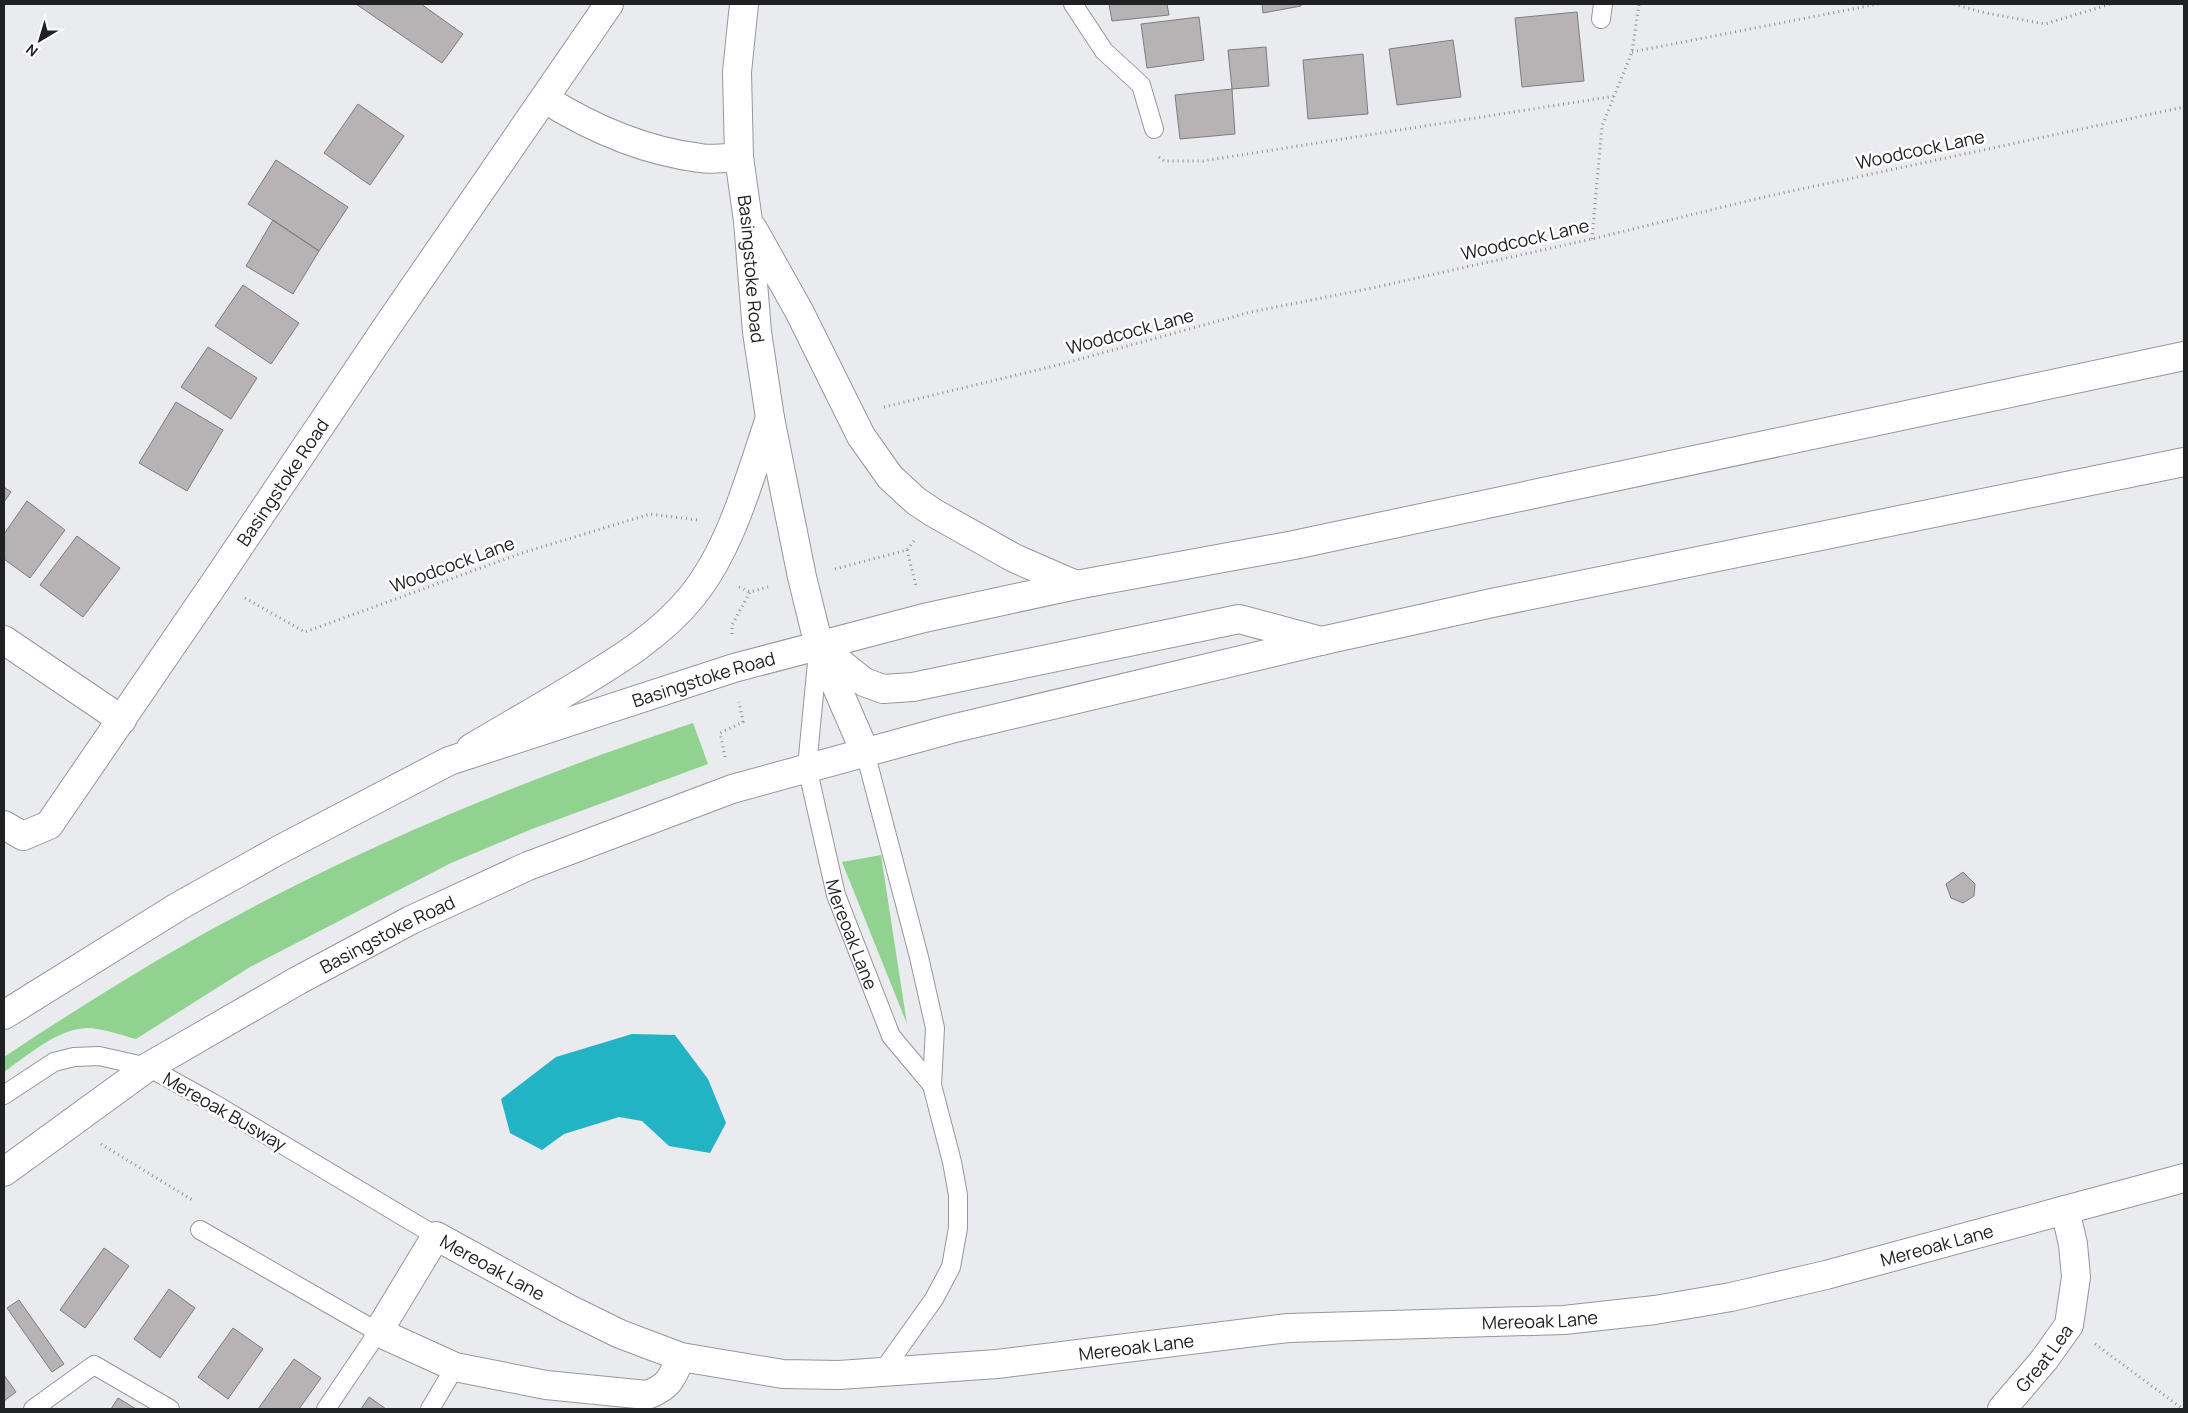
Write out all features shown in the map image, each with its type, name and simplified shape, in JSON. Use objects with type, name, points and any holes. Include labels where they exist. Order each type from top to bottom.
[{"type":"main road","name":"Basingstoke Road","points":[[4,825],[23,836],[49,825],[386,328],[609,4]]},
{"type":"main road","name":"Basingstoke Road","points":[[4,1172],[148,1067],[297,981],[411,920],[528,866],[732,789],[865,752],[819,646],[802,577],[770,418],[757,332],[748,221],[739,157],[737,72],[744,4]]},
{"type":"main road","points":[[545,99],[581,121],[648,148],[702,158],[739,157]]},
{"type":"main road","points":[[748,221],[799,311],[861,436],[890,477],[916,501],[934,513],[1014,558],[1076,585]]},
{"type":"main road","points":[[819,646],[924,618],[1076,585],[1294,545],[2184,356]]},
{"type":"main road","points":[[449,761],[614,664],[669,620],[693,595],[708,572],[736,517],[770,418]]},
{"type":"main road","points":[[865,752],[951,729],[1322,641],[1492,603],[2184,462]]},
{"type":"main road","points":[[819,646],[864,682],[883,689],[913,687],[1239,619],[1322,641]]},
{"type":"main road","points":[[4,640],[122,720]]},
{"type":"main road","name":"Basingstoke Road","points":[[4,1015],[178,906],[279,850],[449,761],[734,668],[819,646]]},
{"type":"main road","name":"Mereoak Lane","points":[[378,1332],[436,1236],[577,1313],[620,1334],[681,1357],[783,1374],[839,1375],[997,1364],[1288,1328],[1564,1320],[1655,1310],[1731,1297],[1826,1275],[2184,1178]]},
{"type":"main road","name":"Great Lea","points":[[2002,1409],[2044,1360],[2069,1324],[2076,1277],[2073,1244],[2065,1210]]},
{"type":"main road","points":[[378,1332],[455,1367],[546,1385],[647,1395],[661,1389],[672,1378],[681,1357]]},
{"type":"lane","points":[[1073,4],[1104,50],[1141,85],[1154,129]]},
{"type":"lane","name":"Basingstoke Road","points":[[807,767],[819,646]]},
{"type":"lane","name":"Mereoak Lane","points":[[865,752],[920,957],[935,1028],[932,1085],[952,1162],[958,1194],[956,1238],[951,1267],[934,1300],[882,1372]]},
{"type":"lane","name":"Mereoak Lane","points":[[807,767],[821,837],[836,895],[854,945],[891,1036],[932,1085]]},
{"type":"lane","name":"Mereoak Busway","points":[[4,1095],[54,1062],[74,1057],[98,1056],[148,1067],[436,1236]]},
{"type":"lane","points":[[200,1230],[378,1332],[326,1409]]},
{"type":"lane","points":[[33,1409],[94,1364],[170,1409]]},
{"type":"lane","points":[[430,1409],[455,1367]]},
{"type":"path","points":[[1592,239],[1602,126],[1632,52],[1639,4]]},
{"type":"path","points":[[1632,52],[1878,4]]},
{"type":"path","points":[[1954,4],[1981,12],[2045,24],[2111,4]]},
{"type":"path","points":[[1156,155],[1164,161],[1203,161],[1614,96]]},
{"type":"path","name":"Woodcock Lane","points":[[882,407],[1062,364],[1251,312],[1372,288],[1592,239],[1764,197],[2184,107]]},
{"type":"path","name":"Woodcock Lane","points":[[216,581],[305,632],[522,553],[650,514],[700,520]]},
{"type":"path","points":[[732,789],[720,733],[743,722],[734,668],[732,625],[750,592]]},
{"type":"path","points":[[2069,1324],[2183,1409]]},
{"type":"green space","points":[[693,723],[708,764],[532,829],[451,863],[250,967],[136,1039],[99,1029],[86,1028],[75,1030],[53,1038],[4,1072],[4,1057],[40,1033],[151,964],[281,892],[416,829],[484,800],[623,747]]},
{"type":"green space","points":[[881,855],[907,1024],[842,862]]},
{"type":"water","points":[[632,1034],[675,1035],[708,1079],[726,1123],[710,1153],[669,1146],[642,1121],[619,1117],[564,1134],[542,1150],[510,1133],[501,1099],[556,1057]]},
{"type":"building","points":[[356,4],[421,4],[463,34],[442,63]]},
{"type":"building","points":[[1109,4],[1167,4],[1169,15],[1112,21]]},
{"type":"building","points":[[1262,4],[1301,4],[1301,6],[1263,13]]},
{"type":"building","points":[[1577,12],[1584,81],[1522,87],[1515,18]]},
{"type":"building","points":[[1199,17],[1204,60],[1147,68],[1141,24]]},
{"type":"building","points":[[1453,40],[1461,97],[1397,105],[1389,49]]},
{"type":"building","points":[[1266,47],[1269,86],[1232,89],[1228,50]]},
{"type":"building","points":[[1363,54],[1368,114],[1308,119],[1303,60]]},
{"type":"building","points":[[1232,89],[1235,134],[1180,139],[1175,95]]},
{"type":"building","points":[[358,104],[404,136],[370,185],[324,153]]},
{"type":"building","points":[[276,160],[348,207],[319,251],[248,204]]},
{"type":"building","points":[[273,220],[319,251],[293,294],[246,266]]},
{"type":"building","points":[[243,285],[299,323],[271,364],[215,326]]},
{"type":"building","points":[[208,347],[257,378],[231,419],[181,387]]},
{"type":"building","points":[[176,402],[223,430],[187,491],[139,463]]},
{"type":"building","points":[[4,487],[11,492],[4,502]]},
{"type":"building","points":[[27,501],[65,530],[30,578],[4,559],[4,534]]},
{"type":"building","points":[[77,536],[120,568],[83,617],[40,585]]},
{"type":"building","points":[[1963,872],[1975,884],[1974,896],[1963,903],[1951,898],[1946,884]]},
{"type":"building","points":[[104,1248],[129,1266],[85,1328],[60,1310]]},
{"type":"building","points":[[169,1289],[195,1308],[160,1358],[134,1339]]},
{"type":"building","points":[[19,1300],[64,1364],[52,1372],[7,1308]]},
{"type":"building","points":[[233,1328],[263,1349],[228,1399],[198,1377]]},
{"type":"building","points":[[294,1359],[321,1378],[299,1409],[258,1409]]},
{"type":"building","points":[[4,1375],[16,1392],[4,1401]]},
{"type":"building","points":[[369,1397],[386,1409],[361,1409]]},
{"type":"building","points":[[118,1398],[136,1409],[111,1409]]}]
